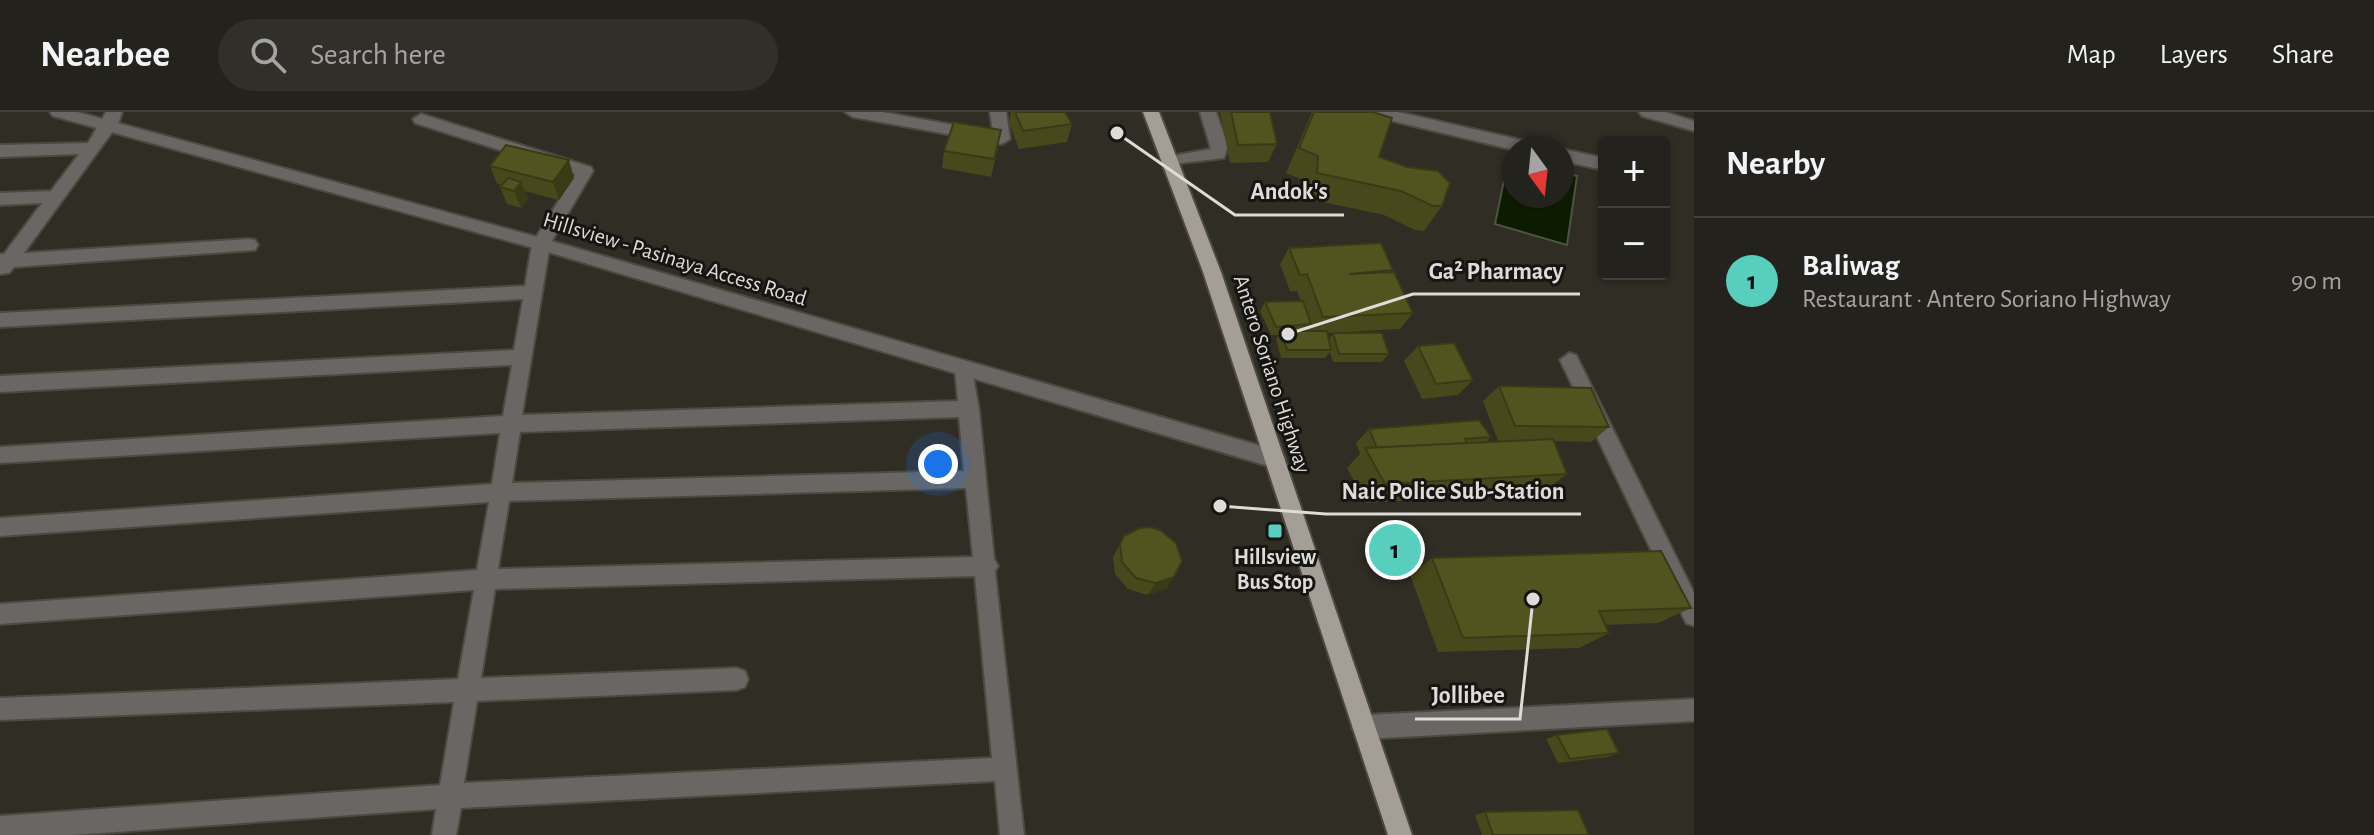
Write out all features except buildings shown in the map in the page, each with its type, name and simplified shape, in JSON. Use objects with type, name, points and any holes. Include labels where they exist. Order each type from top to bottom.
[{"type":"main road","name":"Antero Soriano Highway","points":[[1151,112],[1212,272],[1400,835]]},
{"type":"street","name":"Hillsview - Pasinaya Access Road","points":[[58,112],[112,118],[1275,459]]},
{"type":"street","points":[[853,112],[1002,139],[998,112]]},
{"type":"street","points":[[1171,161],[1218,154],[1220,146],[1208,112]]},
{"type":"street","points":[[1376,112],[1502,141]]},
{"type":"street","points":[[1647,112],[1667,115],[1694,126]]},
{"type":"street","points":[[3,265],[112,118]]},
{"type":"street","points":[[421,119],[585,171],[541,244],[520,357],[501,492],[444,835]]},
{"type":"street","points":[[0,151],[92,148]]},
{"type":"street","points":[[1574,158],[1598,163]]},
{"type":"street","points":[[0,199],[56,197]]},
{"type":"street","points":[[3,265],[249,245]]},
{"type":"street","points":[[0,320],[533,292]]},
{"type":"street","points":[[0,384],[520,357]]},
{"type":"street","points":[[1569,360],[1694,616]]},
{"type":"street","points":[[964,370],[987,566],[1012,835]]},
{"type":"street","points":[[0,455],[511,424],[969,409]]},
{"type":"street","points":[[0,527],[501,492],[977,479]]},
{"type":"street","points":[[0,614],[486,579],[987,566]]},
{"type":"street","points":[[0,709],[737,679]]},
{"type":"street","points":[[1364,727],[1694,710]]},
{"type":"street","points":[[0,828],[451,796],[1004,769]]},
{"type":"shaded area","points":[[1502,190],[1502,208],[1572,208],[1567,245],[1495,224]]},
{"type":"place","name":"Andok's","points":[[1117,133]]},
{"type":"place","name":"Ga² Pharmacy","points":[[1288,334]]},
{"type":"place","name":"Naic Police Sub-Station","points":[[1220,506]]},
{"type":"place","name":"Hillsview Bus Stop","points":[[1275,531]]},
{"type":"place","name":"Baliwag","points":[[1395,550]]},
{"type":"place","name":"Jollibee","points":[[1533,599]]}]
